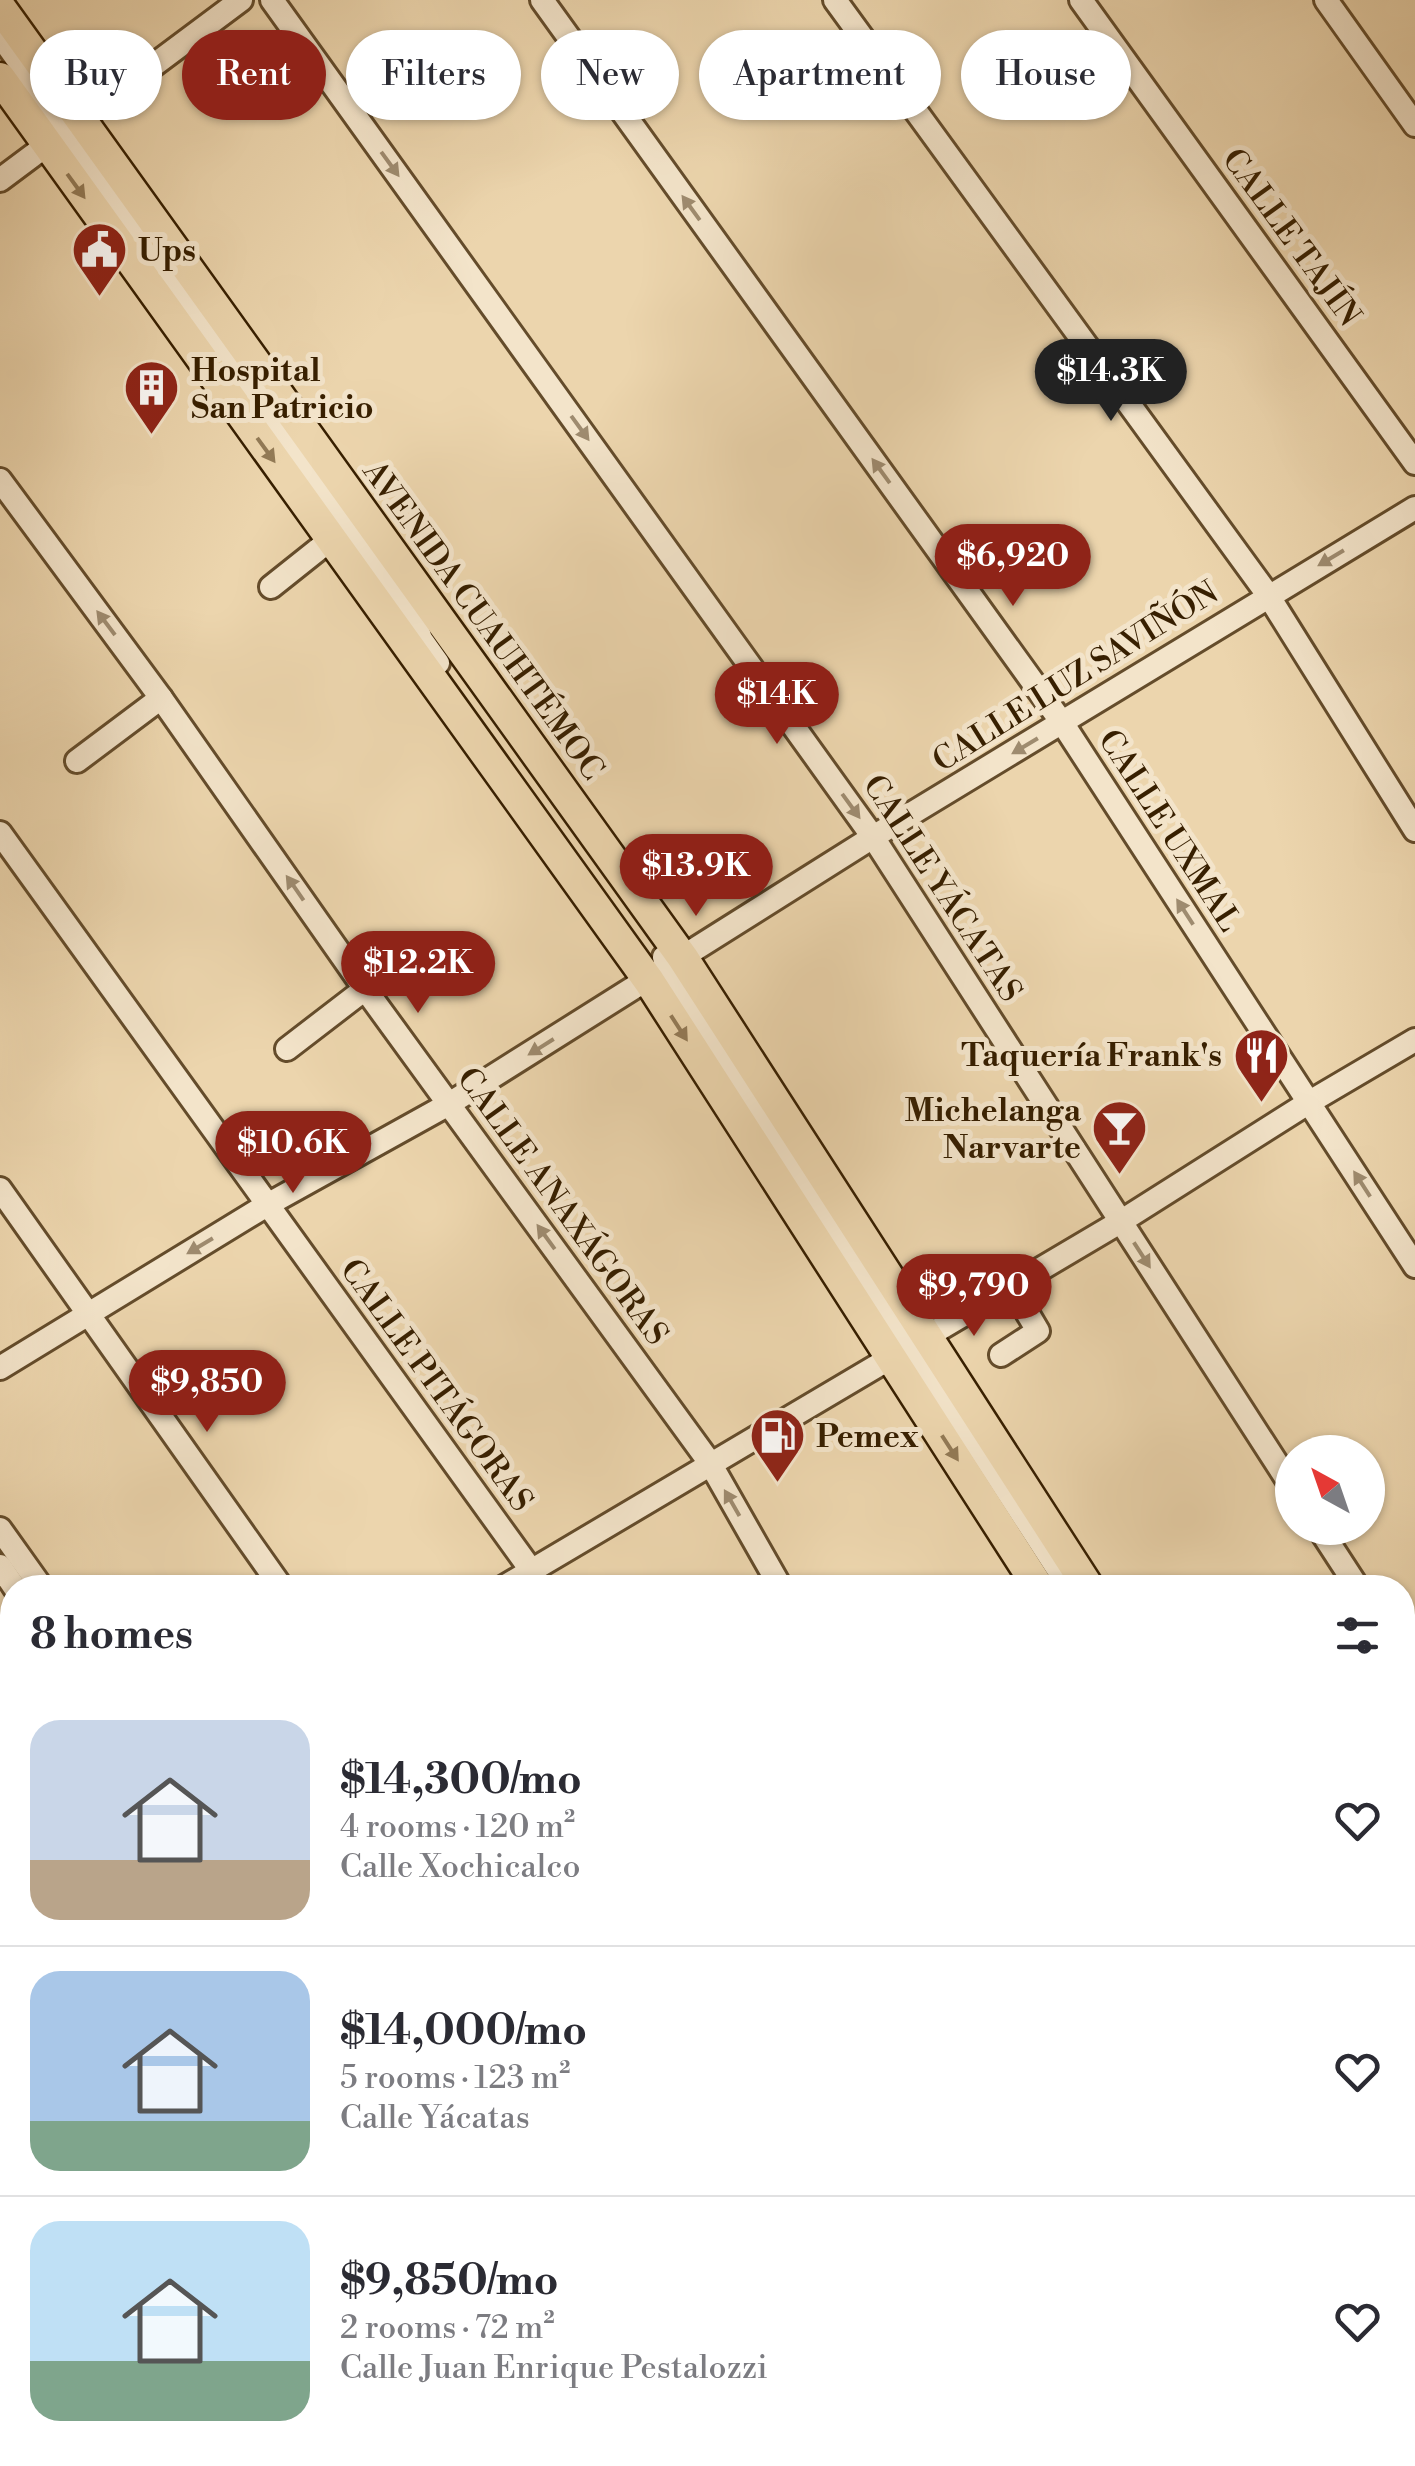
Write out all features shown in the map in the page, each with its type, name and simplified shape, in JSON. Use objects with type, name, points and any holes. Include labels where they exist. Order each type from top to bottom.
[{"type":"main road","name":"AVENIDA CUAUHTÉMOC","points":[[0,7],[65,132],[330,540],[666,969],[911,1346],[1032,1575]]},
{"type":"main road","name":"AVENIDA CUAUHTÉMOC","points":[[0,78],[65,132],[666,969],[911,1346],[1079,1575]]},
{"type":"street","points":[[0,180],[241,0]]},
{"type":"street","name":"CALLE YÁCATAS","points":[[272,0],[874,836],[1275,1460]]},
{"type":"street","name":"CALLE UXMAL","points":[[542,0],[1063,724],[1415,1266]]},
{"type":"street","points":[[835,0],[1268,596],[1415,830]]},
{"type":"street","name":"CALLE TAJÍN","points":[[1081,0],[1415,463]]},
{"type":"street","points":[[1326,0],[1415,126]]},
{"type":"street","points":[[0,35],[65,132],[410,610],[421,639],[643,949],[666,969]]},
{"type":"street","name":"CALLE ANAXÁGORAS","points":[[0,480],[161,698],[710,1464],[774,1575]]},
{"type":"street","name":"CALLE LUZ SAVIÑÓN","points":[[0,1368],[267,1205],[449,1104],[874,836],[1415,508]]},
{"type":"street","points":[[272,586],[330,540]]},
{"type":"street","points":[[77,761],[161,698]]},
{"type":"street","name":"CALLE PITÁGORAS","points":[[0,833],[532,1575]]},
{"type":"street","points":[[287,1049],[366,989]]},
{"type":"street","points":[[541,1575],[710,1464],[1120,1222],[1415,1040]]},
{"type":"street","points":[[0,1189],[273,1575]]},
{"type":"street","points":[[1001,1355],[1038,1331],[1012,1286]]},
{"type":"street","points":[[911,1346],[1061,1575]]},
{"type":"street","points":[[0,1529],[33,1575]]},
{"type":"street","points":[[1330,1545],[1350,1575]]},
{"type":"place","name":"Ups","points":[[99,299]]},
{"type":"place","name":"Hospital San Patricio","points":[[152,437]]},
{"type":"place","name":"Taquería Frank's","points":[[1261,1104]]},
{"type":"place","name":"Michelanga Narvarte","points":[[1120,1177]]},
{"type":"place","name":"Pemex","points":[[777,1485]]}]
